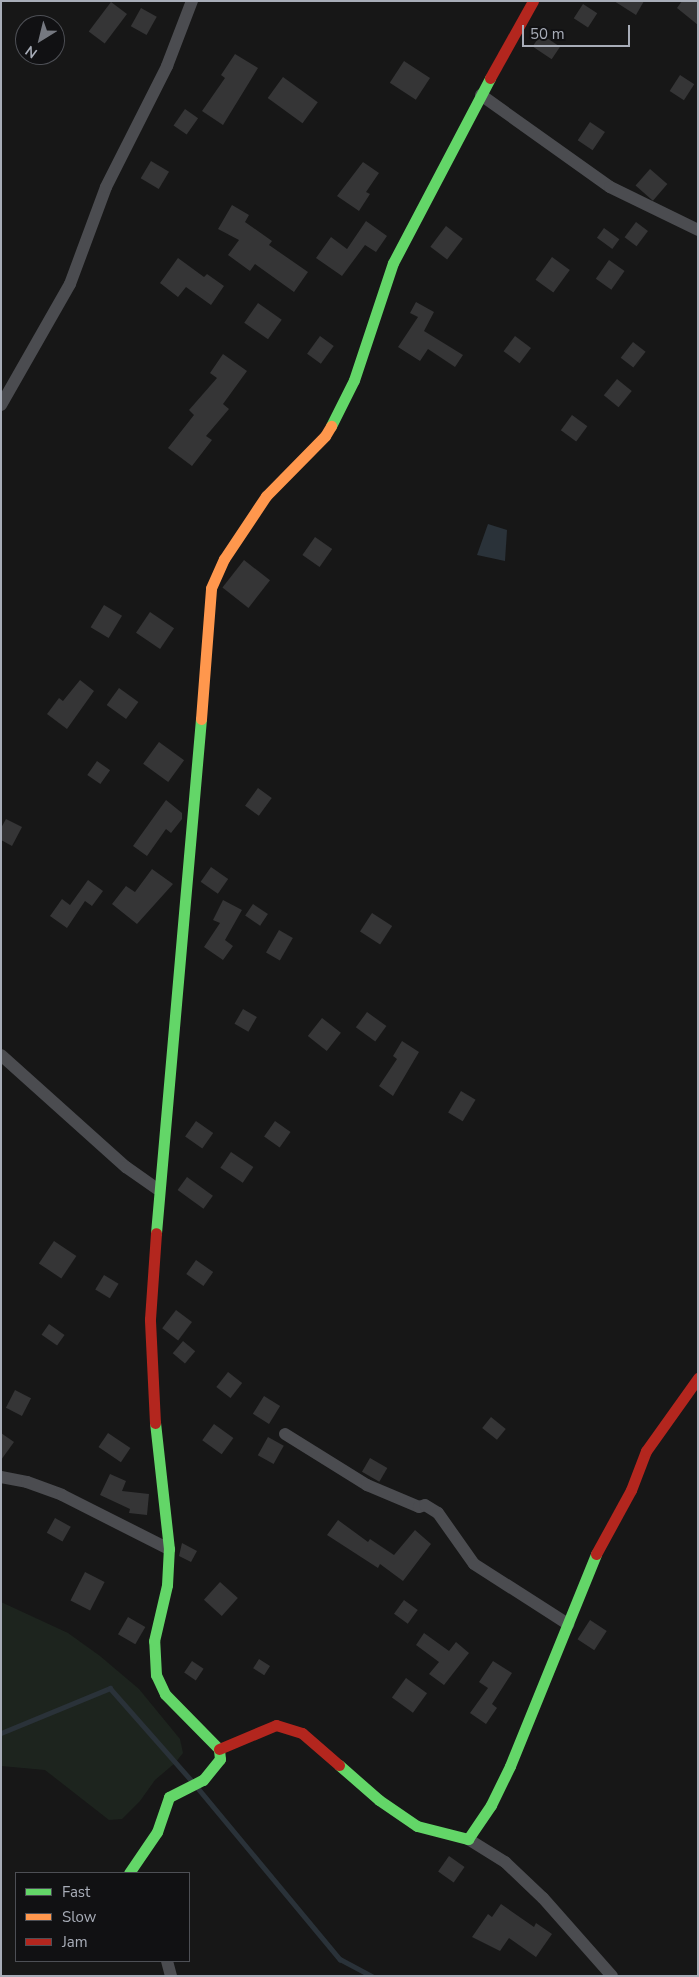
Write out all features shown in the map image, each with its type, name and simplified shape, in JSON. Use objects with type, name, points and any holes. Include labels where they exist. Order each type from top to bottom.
[{"type":"street","points":[[1,405],[70,284],[106,187],[167,66],[192,1]]},
{"type":"street","points":[[130,1872],[157,1832],[170,1798],[203,1780],[215,1769],[220,1759],[218,1749],[165,1694],[156,1674],[154,1641],[158,1614],[167,1585],[169,1549],[156,1436],[150,1319],[157,1189],[199,763],[206,617],[211,588],[224,559],[266,496],[325,436],[336,416],[354,380],[394,263],[481,95],[533,1]]},
{"type":"street","points":[[481,95],[610,188],[698,230]]},
{"type":"street","points":[[1,1055],[126,1167],[157,1189]]},
{"type":"street","points":[[468,1840],[491,1805],[510,1766],[600,1544],[630,1490],[646,1451],[698,1378]]},
{"type":"street","points":[[285,1434],[367,1485],[419,1507],[425,1505],[438,1514],[474,1564],[568,1624]]},
{"type":"street","points":[[1,1477],[26,1482],[62,1495],[169,1549]]},
{"type":"street","points":[[218,1749],[276,1725],[288,1727],[302,1733],[380,1800],[417,1826],[468,1840],[505,1862],[543,1898],[612,1976]]},
{"type":"street","points":[[166,1962],[171,1976]]},
{"type":"shaded area","points":[[488,524],[507,530],[505,561],[477,555]]},
{"type":"shaded area","points":[[1,1602],[68,1633],[100,1656],[139,1689],[180,1739],[183,1753],[175,1763],[155,1780],[140,1801],[122,1819],[109,1820],[45,1770],[1,1766]]},
{"type":"building","points":[[614,1],[644,1],[636,15]]},
{"type":"building","points":[[682,1],[698,1],[698,25],[677,8]]},
{"type":"building","points":[[111,2],[127,14],[105,44],[89,32]]},
{"type":"building","points":[[583,4],[597,13],[588,28],[574,18]]},
{"type":"building","points":[[141,8],[157,17],[147,35],[131,26]]},
{"type":"building","points":[[541,34],[560,47],[552,59],[533,46]]},
{"type":"building","points":[[235,54],[258,68],[223,125],[202,111],[225,78],[221,75]]},
{"type":"building","points":[[404,61],[430,78],[416,100],[390,83]]},
{"type":"building","points":[[680,75],[694,84],[684,100],[670,91]]},
{"type":"building","points":[[283,77],[318,102],[303,123],[268,98]]},
{"type":"building","points":[[185,109],[198,118],[187,135],[174,125]]},
{"type":"building","points":[[590,122],[605,132],[593,150],[578,140]]},
{"type":"building","points":[[151,161],[169,172],[159,189],[141,178]]},
{"type":"building","points":[[363,162],[379,173],[366,192],[370,194],[359,211],[337,196]]},
{"type":"building","points":[[650,169],[667,184],[653,201],[636,186]]},
{"type":"building","points":[[232,205],[249,215],[245,222],[272,241],[269,245],[308,272],[294,292],[255,264],[250,271],[228,255],[239,240],[218,229]]},
{"type":"building","points":[[366,221],[387,236],[376,252],[365,245],[342,276],[316,258],[331,237],[347,249]]},
{"type":"building","points":[[636,222],[648,231],[637,246],[625,237]]},
{"type":"building","points":[[446,226],[463,239],[447,259],[430,247]]},
{"type":"building","points":[[604,228],[619,239],[612,249],[597,238]]},
{"type":"building","points":[[552,257],[570,270],[553,293],[536,280]]},
{"type":"building","points":[[178,258],[204,277],[207,274],[224,286],[211,305],[186,287],[178,297],[160,283]]},
{"type":"building","points":[[609,260],[625,271],[611,290],[596,279]]},
{"type":"building","points":[[416,302],[434,312],[424,331],[463,355],[455,367],[428,349],[420,361],[398,347],[418,317],[410,313]]},
{"type":"building","points":[[258,303],[282,320],[268,339],[244,323]]},
{"type":"building","points":[[320,336],[334,346],[321,364],[307,354]]},
{"type":"building","points":[[515,336],[531,348],[520,363],[504,351]]},
{"type":"building","points":[[633,342],[646,352],[633,368],[621,358]]},
{"type":"building","points":[[223,354],[247,371],[223,404],[229,409],[206,436],[212,440],[192,466],[168,448],[194,415],[189,410],[217,378],[210,373]]},
{"type":"building","points":[[617,379],[632,391],[619,407],[604,395]]},
{"type":"building","points":[[572,415],[587,426],[576,442],[561,430]]},
{"type":"building","points":[[315,537],[332,549],[320,567],[302,555]]},
{"type":"building","points":[[244,560],[270,580],[248,608],[222,588]]},
{"type":"building","points":[[104,605],[122,616],[109,638],[91,627]]},
{"type":"building","points":[[150,612],[174,628],[160,649],[136,633]]},
{"type":"building","points":[[80,680],[94,691],[67,729],[47,714],[59,698],[63,701]]},
{"type":"building","points":[[119,688],[138,702],[126,719],[107,705]]},
{"type":"building","points":[[159,742],[184,760],[168,782],[143,764]]},
{"type":"building","points":[[97,761],[110,770],[100,784],[87,775]]},
{"type":"building","points":[[258,788],[272,798],[259,816],[245,806]]},
{"type":"building","points":[[166,800],[182,813],[182,819],[171,833],[166,829],[147,856],[133,846]]},
{"type":"building","points":[[6,819],[22,827],[12,846],[1,840],[1,828]]},
{"type":"building","points":[[211,867],[228,879],[218,894],[201,882]]},
{"type":"building","points":[[152,869],[173,884],[137,924],[112,904],[126,886],[135,892]]},
{"type":"building","points":[[88,880],[103,891],[92,906],[85,901],[67,928],[50,916],[62,899],[70,905]]},
{"type":"building","points":[[223,900],[242,910],[225,940],[233,946],[223,960],[204,947],[220,923],[213,920]]},
{"type":"building","points":[[253,904],[268,914],[260,926],[245,916]]},
{"type":"building","points":[[372,913],[392,926],[380,945],[360,931]]},
{"type":"building","points":[[279,930],[293,938],[280,961],[266,953]]},
{"type":"building","points":[[243,1009],[257,1017],[248,1032],[235,1024]]},
{"type":"building","points":[[367,1012],[386,1026],[375,1041],[356,1027]]},
{"type":"building","points":[[322,1018],[341,1033],[327,1051],[308,1036]]},
{"type":"building","points":[[402,1041],[419,1052],[393,1096],[379,1086],[397,1059],[393,1056]]},
{"type":"building","points":[[461,1091],[476,1100],[463,1121],[448,1112]]},
{"type":"building","points":[[196,1121],[213,1133],[202,1149],[185,1137]]},
{"type":"building","points":[[275,1121],[291,1132],[280,1147],[264,1137]]},
{"type":"building","points":[[231,1152],[253,1167],[243,1183],[220,1168]]},
{"type":"building","points":[[187,1177],[213,1196],[203,1209],[178,1190]]},
{"type":"building","points":[[54,1241],[76,1256],[61,1278],[39,1263]]},
{"type":"building","points":[[196,1260],[213,1272],[203,1286],[186,1274]]},
{"type":"building","points":[[104,1275],[119,1284],[110,1298],[95,1290]]},
{"type":"building","points":[[176,1310],[192,1322],[178,1340],[162,1328]]},
{"type":"building","points":[[49,1324],[65,1335],[57,1346],[42,1335]]},
{"type":"building","points":[[183,1341],[195,1351],[185,1364],[173,1353]]},
{"type":"building","points":[[228,1372],[242,1383],[230,1398],[216,1387]]},
{"type":"building","points":[[15,1390],[31,1398],[22,1416],[6,1408]]},
{"type":"building","points":[[264,1396],[280,1406],[269,1424],[253,1414]]},
{"type":"building","points":[[491,1417],[506,1429],[497,1440],[482,1428]]},
{"type":"building","points":[[214,1424],[233,1438],[222,1454],[202,1440]]},
{"type":"building","points":[[1,1433],[14,1442],[1,1460]]},
{"type":"building","points":[[108,1433],[130,1448],[121,1462],[98,1447]]},
{"type":"building","points":[[268,1437],[284,1446],[274,1464],[258,1455]]},
{"type":"building","points":[[370,1458],[387,1468],[379,1482],[362,1472]]},
{"type":"building","points":[[110,1474],[126,1481],[122,1491],[149,1494],[147,1515],[129,1513],[130,1509],[100,1495]]},
{"type":"building","points":[[55,1518],[71,1527],[63,1542],[47,1533]]},
{"type":"building","points":[[338,1520],[368,1542],[370,1539],[394,1555],[415,1530],[431,1544],[403,1581],[380,1564],[378,1568],[327,1535]]},
{"type":"building","points":[[182,1543],[197,1551],[191,1562],[179,1556]]},
{"type":"building","points":[[85,1572],[105,1582],[90,1610],[70,1601]]},
{"type":"building","points":[[220,1582],[238,1598],[222,1616],[204,1600]]},
{"type":"building","points":[[404,1600],[418,1610],[408,1624],[394,1614]]},
{"type":"building","points":[[128,1617],[145,1627],[135,1644],[118,1634]]},
{"type":"building","points":[[590,1620],[607,1631],[594,1650],[577,1639]]},
{"type":"building","points":[[424,1633],[449,1651],[456,1642],[469,1653],[444,1685],[429,1674],[439,1662],[416,1645]]},
{"type":"building","points":[[259,1659],[270,1666],[264,1675],[253,1668]]},
{"type":"building","points":[[192,1661],[204,1669],[196,1680],[184,1673]]},
{"type":"building","points":[[493,1661],[512,1673],[492,1704],[497,1708],[486,1724],[470,1713],[488,1688],[479,1682]]},
{"type":"building","points":[[406,1678],[427,1693],[413,1713],[392,1697]]},
{"type":"building","points":[[449,1856],[465,1867],[454,1882],[438,1872]]},
{"type":"building","points":[[501,1904],[534,1927],[536,1923],[552,1934],[536,1957],[509,1938],[500,1951],[472,1937],[488,1914],[492,1917]]},
{"type":"waterway","points":[[1,1733],[110,1688],[192,1781]]},
{"type":"waterway","points":[[197,1787],[340,1959],[372,1976]]},
{"type":"traffic: fast","points":[[331,426],[354,380],[393,263],[490,78]]},
{"type":"traffic: fast","points":[[156,1233],[201,719]]},
{"type":"traffic: fast","points":[[130,1872],[157,1832],[169,1797],[203,1780],[220,1759],[219,1749],[165,1694],[156,1675],[154,1641],[167,1585],[169,1549],[155,1423]]},
{"type":"traffic: fast","points":[[339,1765],[379,1800],[417,1826],[468,1839],[491,1805],[510,1766],[596,1554]]},
{"type":"traffic: slow","points":[[201,719],[211,588],[224,559],[266,496],[325,436],[331,426]]},
{"type":"traffic: jam","points":[[490,78],[533,1]]},
{"type":"traffic: jam","points":[[155,1423],[150,1319],[156,1233]]},
{"type":"traffic: jam","points":[[596,1554],[631,1490],[646,1451],[698,1378]]},
{"type":"traffic: jam","points":[[219,1749],[276,1725],[302,1733],[339,1765]]}]
